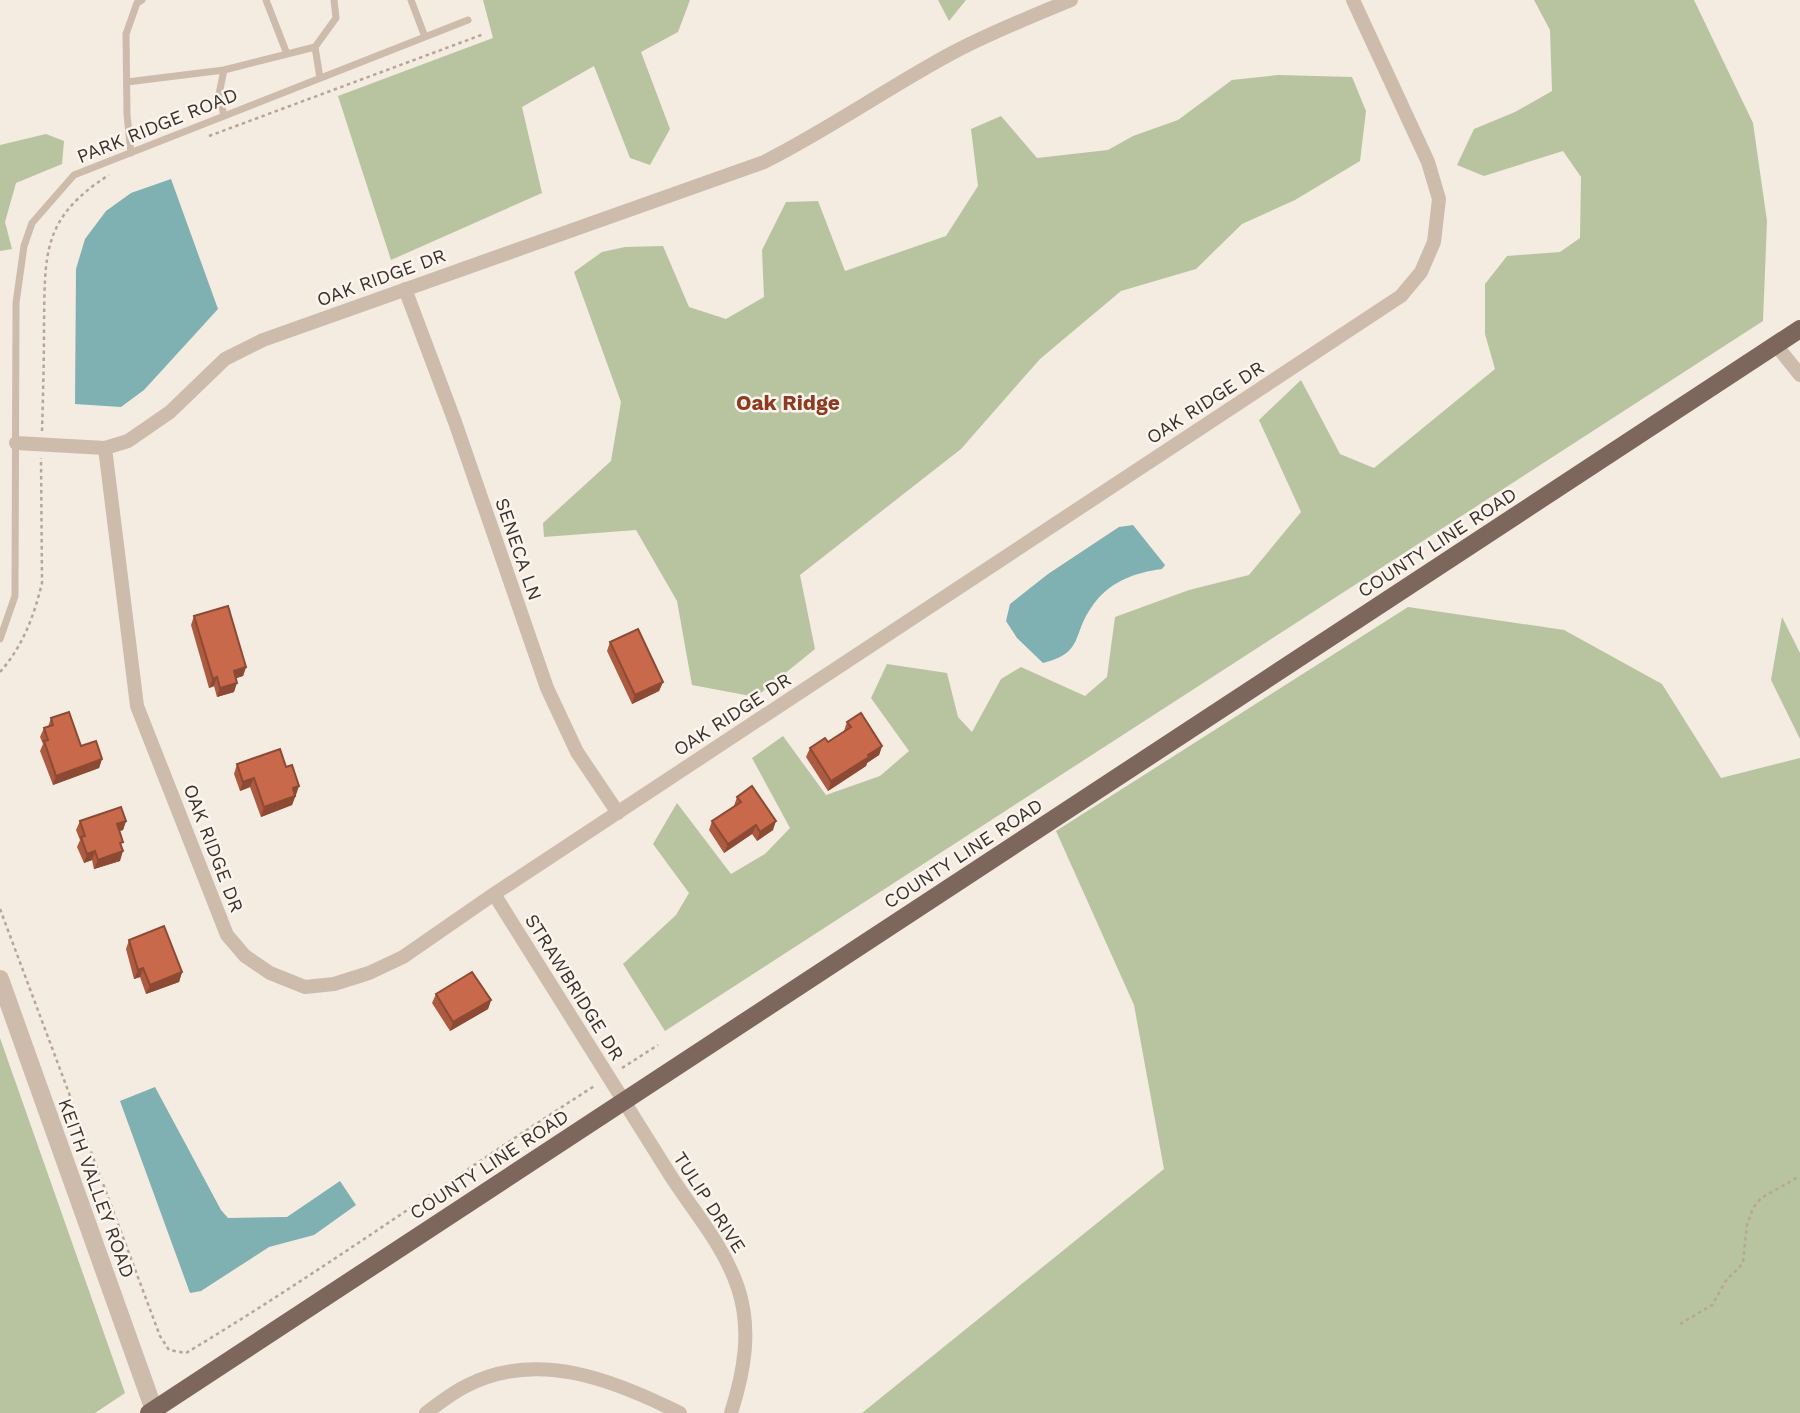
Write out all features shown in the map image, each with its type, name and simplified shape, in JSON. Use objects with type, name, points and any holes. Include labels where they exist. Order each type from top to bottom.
[{"type":"main road","name":"COUNTY LINE ROAD","points":[[152,1412],[1800,329]]},
{"type":"street","name":"OAK RIDGE DR","points":[[16,443],[105,448],[128,440],[170,412],[225,359],[262,340],[764,162],[815,136],[952,53],[1011,24],[1072,0]]},
{"type":"street","name":"OAK RIDGE DR","points":[[105,448],[137,706],[227,935],[245,957],[270,973],[305,987],[334,984],[369,973],[403,957],[494,894],[1401,296],[1421,272],[1434,242],[1439,199],[1428,162],[1353,0]]},
{"type":"street","name":"SENECA LN","points":[[405,289],[455,422],[547,688],[577,752],[618,813]]},
{"type":"street","points":[[1776,345],[1800,375]]},
{"type":"street","name":"STRAWBRIDGE DR","points":[[494,894],[624,1100]]},
{"type":"street","name":"KEITH VALLEY ROAD","points":[[0,979],[152,1412]]},
{"type":"street","name":"TULIP DRIVE","points":[[624,1100],[668,1172],[715,1239],[739,1289],[746,1349],[744,1367],[731,1413]]},
{"type":"street","points":[[426,1413],[467,1385],[510,1370],[531,1368],[589,1376],[637,1393],[680,1413]]},
{"type":"lane","points":[[131,153],[126,34],[137,3],[142,0]]},
{"type":"lane","points":[[267,0],[287,54]]},
{"type":"lane","points":[[127,82],[224,70],[315,47],[336,18],[334,0]]},
{"type":"lane","points":[[411,0],[425,37]]},
{"type":"lane","name":"PARK RIDGE ROAD","points":[[0,639],[15,596],[16,303],[24,246],[32,223],[74,175],[468,20]]},
{"type":"lane","points":[[315,47],[320,78]]},
{"type":"lane","points":[[224,70],[219,94],[224,116]]},
{"type":"path","points":[[206,137],[484,34]]},
{"type":"path","points":[[0,672],[27,631],[42,583],[44,291],[48,253],[60,219],[71,204],[113,172]]},
{"type":"path","points":[[0,909],[160,1336],[169,1350],[178,1353],[186,1353],[333,1261],[471,1165],[659,1045]]},
{"type":"path","points":[[1680,1324],[1712,1305],[1727,1279],[1739,1268],[1743,1261],[1746,1225],[1752,1208],[1761,1198],[1800,1176]]},
{"type":"green space","points":[[483,0],[690,0],[678,32],[641,52],[670,129],[650,165],[630,158],[594,66],[522,107],[542,193],[391,260],[338,96],[493,38]]},
{"type":"green space","points":[[938,0],[966,0],[949,21]]},
{"type":"green space","points":[[1534,0],[1694,0],[1753,123],[1767,221],[1763,321],[665,1031],[623,964],[676,915],[689,893],[653,844],[677,803],[731,874],[765,854],[790,828],[752,758],[783,736],[826,795],[880,776],[909,751],[871,698],[887,664],[947,673],[958,717],[972,732],[1001,679],[1021,667],[1085,696],[1107,677],[1115,617],[1189,590],[1249,575],[1301,512],[1259,420],[1301,380],[1340,454],[1374,468],[1495,369],[1485,334],[1485,284],[1507,256],[1560,252],[1580,238],[1581,177],[1563,151],[1484,176],[1457,165],[1474,129],[1515,112],[1552,91],[1550,30]]},
{"type":"green space","points":[[1278,75],[1352,77],[1366,111],[1360,161],[1295,200],[1242,224],[1196,269],[1121,291],[1040,359],[961,449],[800,575],[815,649],[756,697],[692,685],[677,601],[636,530],[544,537],[543,523],[611,461],[621,402],[574,272],[602,252],[625,247],[663,246],[689,307],[726,319],[764,297],[762,250],[786,202],[818,201],[845,271],[946,236],[978,186],[971,129],[1001,116],[1037,158],[1108,150],[1133,136],[1178,120],[1232,80]]},
{"type":"green space","points":[[46,134],[64,141],[62,164],[16,183],[5,222],[12,249],[0,251],[0,145]]},
{"type":"green space","points":[[1408,607],[1564,630],[1662,684],[1721,778],[1800,758],[1800,1413],[862,1413],[1164,1169],[1134,1005],[1056,831]]},
{"type":"green space","points":[[1782,617],[1800,653],[1800,739],[1771,680]]},
{"type":"green space","points":[[0,1038],[125,1393],[95,1413],[0,1413]]},
{"type":"water","points":[[171,179],[218,309],[144,390],[121,407],[75,404],[76,269],[85,239],[106,211],[131,193]]},
{"type":"water","points":[[1133,525],[1165,565],[1162,569],[1141,573],[1113,585],[1091,608],[1071,648],[1056,659],[1043,663],[1017,638],[1006,621],[1010,604],[1048,574],[1119,527]]},
{"type":"water","points":[[155,1087],[221,1210],[228,1218],[287,1217],[340,1181],[356,1205],[314,1235],[269,1247],[201,1291],[190,1293],[120,1101]]},
{"type":"building","points":[[228,606],[246,667],[234,671],[237,683],[220,688],[217,677],[213,679],[194,616]]},
{"type":"building","points":[[638,629],[663,682],[635,695],[610,642]]},
{"type":"building","points":[[69,712],[81,746],[96,741],[102,759],[56,776],[44,741],[48,740],[44,728],[53,725],[51,718]]},
{"type":"building","points":[[861,713],[882,746],[831,781],[810,748],[825,738],[828,742],[851,727],[847,722]]},
{"type":"building","points":[[280,749],[286,767],[292,765],[299,786],[293,788],[295,796],[264,807],[254,778],[243,782],[237,764]]},
{"type":"building","points":[[752,786],[776,821],[760,832],[756,825],[728,844],[712,821],[741,802],[737,797]]},
{"type":"building","points":[[121,807],[126,821],[117,824],[123,851],[98,860],[95,851],[87,854],[81,837],[85,836],[80,821]]},
{"type":"building","points":[[164,926],[182,972],[150,985],[143,968],[138,970],[129,940]]},
{"type":"building","points":[[472,972],[491,1000],[453,1022],[436,994]]},
{"type":"district","name":"Oak Ridge","points":[[788,403]]}]
